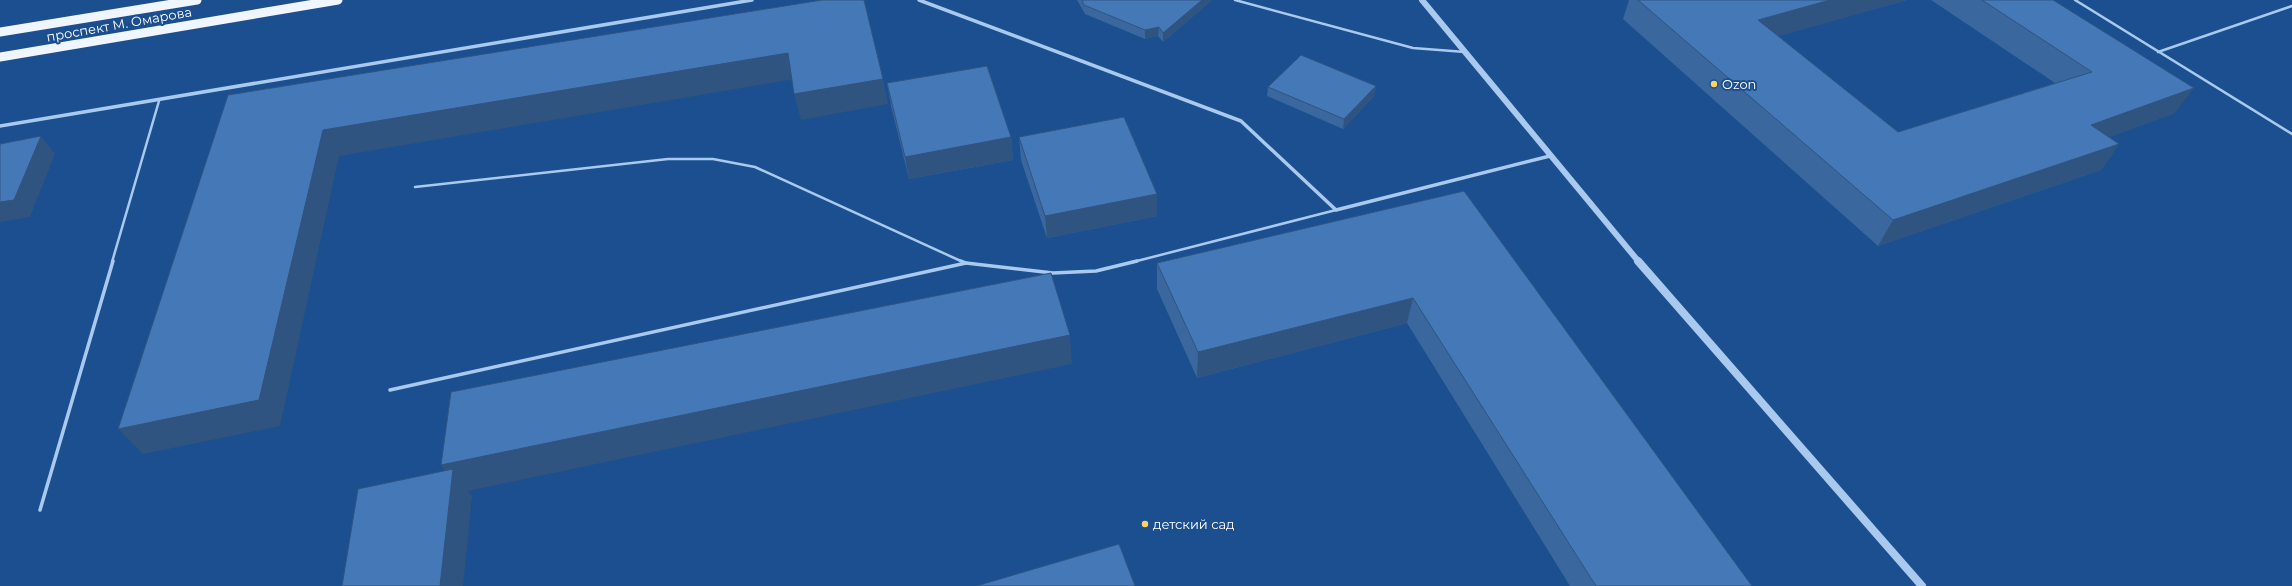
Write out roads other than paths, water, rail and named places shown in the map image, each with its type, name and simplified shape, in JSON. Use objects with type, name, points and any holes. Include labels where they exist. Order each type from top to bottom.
[{"type":"main road","name":"проспект М. Омарова","points":[[0,32],[197,0]]},
{"type":"main road","name":"проспект М. Омарова","points":[[0,56],[338,0]]},
{"type":"street","points":[[0,126],[159,101],[752,0]]},
{"type":"street","points":[[919,0],[1241,121],[1336,210],[1550,156]]},
{"type":"street","points":[[1422,0],[1607,225],[1922,586]]},
{"type":"lane","points":[[1235,0],[1413,48],[1465,52]]},
{"type":"lane","points":[[2075,0],[2292,134]]},
{"type":"lane","points":[[2158,52],[2292,6]]},
{"type":"lane","points":[[40,510],[159,101]]},
{"type":"lane","points":[[415,187],[668,160],[712,159],[755,167],[966,263],[1052,273],[1096,271],[1336,210]]},
{"type":"lane","points":[[390,390],[966,263]]},
{"type":"place","name":"Ozon","points":[[1714,84]]},
{"type":"place","name":"детский сад","points":[[1145,524]]}]
